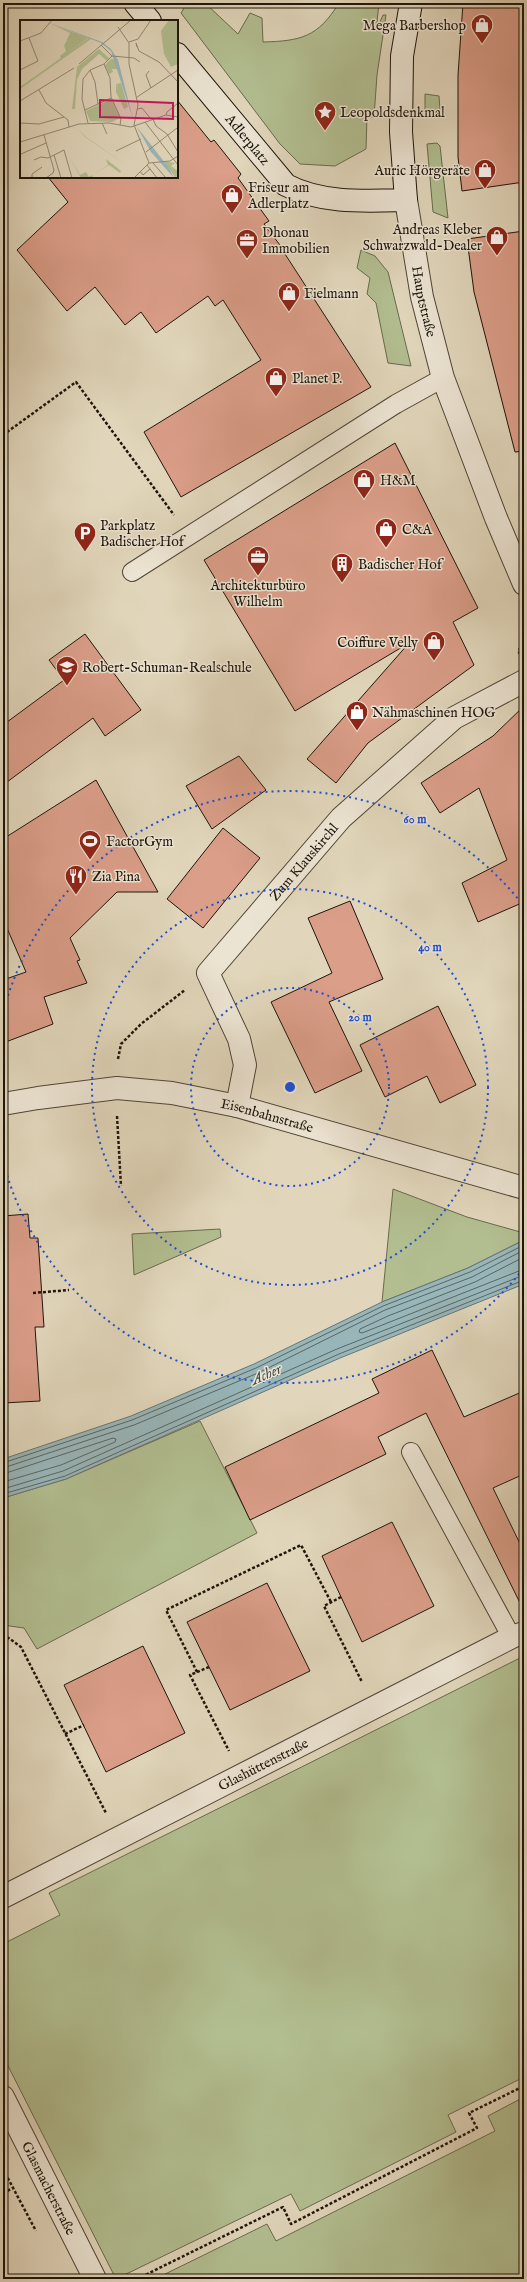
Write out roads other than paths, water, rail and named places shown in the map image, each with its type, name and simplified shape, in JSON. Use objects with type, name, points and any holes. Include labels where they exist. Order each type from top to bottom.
[{"type":"street","points":[[135,3],[149,20]]},
{"type":"street","name":"Hauptstraße","points":[[411,3],[402,56],[401,132],[406,200],[422,297],[443,378],[488,497],[524,584]]},
{"type":"street","name":"Adlerplatz","points":[[178,55],[286,185],[303,194],[343,200],[406,200]]},
{"type":"street","name":"Zum Klauskirchl","points":[[238,1106],[245,1064],[239,1039],[208,973],[341,818],[454,718],[524,681]]},
{"type":"street","name":"Eisenbahnstraße","points":[[3,1104],[117,1088],[172,1093],[238,1106],[524,1188]]},
{"type":"street","name":"Glashüttenstraße","points":[[3,1897],[518,1635]]},
{"type":"street","name":"Glasmacherstraße","points":[[3,2097],[95,2279]]},
{"type":"lane","points":[[132,572],[396,404],[443,378]]},
{"type":"lane","points":[[411,1452],[518,1635]]},
{"type":"water","name":"Acher","points":[[524,1240],[524,1284],[340,1358],[66,1479],[3,1498],[3,1459],[131,1416],[254,1364],[382,1302],[468,1268]]},
{"type":"place","name":"Mega Barbershop","points":[[482,44]]},
{"type":"place","name":"Leopoldsdenkmal","points":[[325,132]]},
{"type":"place","name":"Auric Hörgeräte","points":[[485,190]]},
{"type":"place","name":"Friseur am Adlerplatz","points":[[232,214]]},
{"type":"place","name":"Andreas Kleber Schwarzwald-Dealer","points":[[497,256]]},
{"type":"place","name":"Dhonau Immobilien","points":[[247,260]]},
{"type":"place","name":"Fielmann","points":[[289,312]]},
{"type":"place","name":"Planet P.","points":[[276,398]]},
{"type":"place","name":"H&M","points":[[364,500]]},
{"type":"place","name":"C&A","points":[[386,548]]},
{"type":"place","name":"Parkplatz Badischer Hof","points":[[85,552]]},
{"type":"place","name":"Architekturbüro Wilhelm","points":[[258,576]]},
{"type":"place","name":"Badischer Hof","points":[[342,584]]},
{"type":"place","name":"Coiffure Velly","points":[[434,662]]},
{"type":"place","name":"Robert-Schuman-Realschule","points":[[67,686]]},
{"type":"place","name":"Nähmaschinen HOG","points":[[357,732]]},
{"type":"place","name":"FactorGym","points":[[90,860]]},
{"type":"place","name":"Zia Pina","points":[[76,896]]}]
